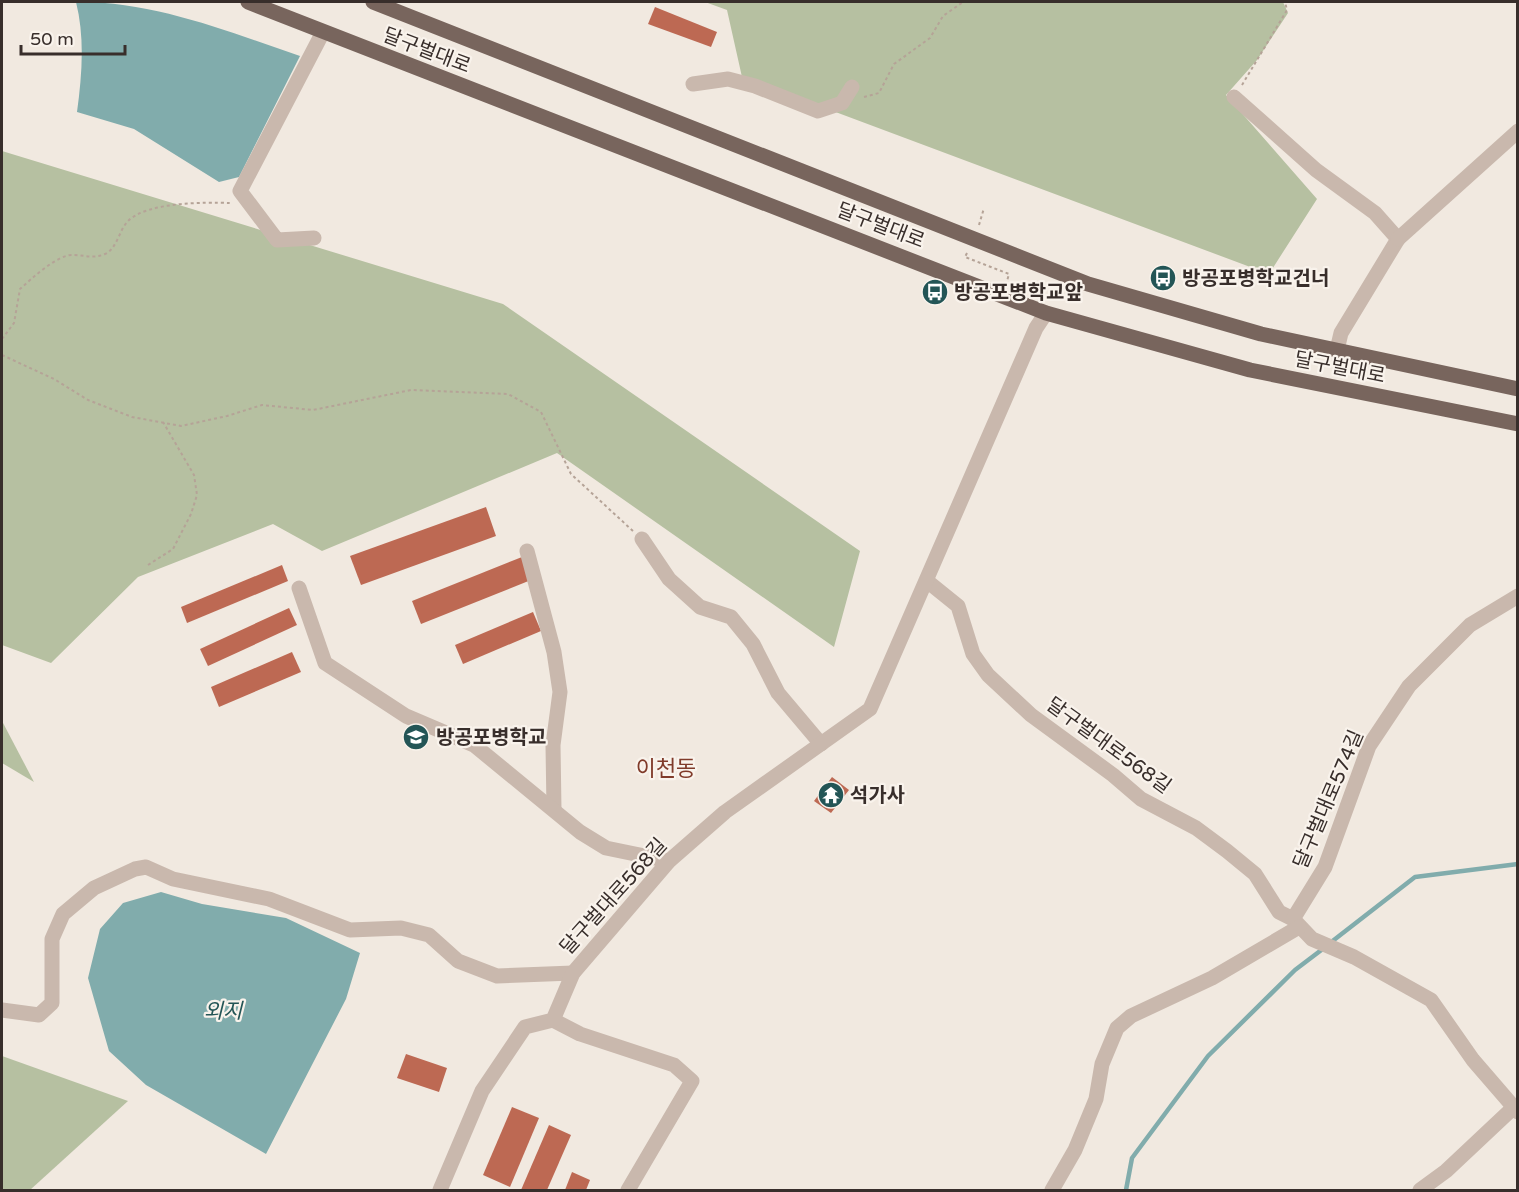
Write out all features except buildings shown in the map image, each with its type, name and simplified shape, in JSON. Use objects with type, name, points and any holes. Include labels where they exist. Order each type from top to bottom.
[{"type":"main road","name":"달구벌대로","points":[[248,2],[1003,295],[1046,314],[1250,370],[1518,424]]},
{"type":"main road","name":"달구벌대로","points":[[373,2],[1088,284],[1261,334],[1518,389]]},
{"type":"street","points":[[315,238],[277,240],[265,228],[240,190],[317,30]]},
{"type":"street","points":[[693,84],[728,79],[755,86],[818,111],[842,103],[852,87]]},
{"type":"street","points":[[1234,97],[1316,170],[1375,213],[1398,239]]},
{"type":"street","points":[[1337,350],[1341,333],[1398,239],[1518,131]]},
{"type":"street","name":"달구벌대로568길","points":[[2,1010],[39,1015],[52,1003],[52,939],[63,914],[94,888],[135,869],[146,867],[173,879],[269,898],[350,930],[401,928],[429,935],[458,961],[497,976],[573,973],[669,861],[725,812],[870,710],[1032,339],[1046,314]]},
{"type":"street","points":[[1451,376],[1518,381]]},
{"type":"street","points":[[642,539],[669,579],[700,607],[731,617],[753,644],[778,693],[821,744]]},
{"type":"street","points":[[527,551],[554,651],[560,692],[553,745],[554,809]]},
{"type":"street","name":"달구벌대로568길","points":[[927,581],[958,606],[973,654],[988,675],[1030,715],[1113,775],[1141,799],[1196,828],[1227,851],[1255,874],[1279,912],[1296,923]]},
{"type":"street","points":[[298,588],[325,663],[406,716],[474,745],[580,832],[606,848],[669,861]]},
{"type":"street","name":"달구벌대로574길","points":[[1052,1191],[1076,1150],[1096,1099],[1102,1064],[1117,1028],[1131,1016],[1212,978],[1296,923],[1325,867],[1369,746],[1409,686],[1470,625],[1518,596]]},
{"type":"street","points":[[1296,923],[1312,939],[1354,957],[1431,1000],[1473,1060],[1515,1110],[1446,1171],[1419,1191]]},
{"type":"street","points":[[552,1020],[573,973]]},
{"type":"street","points":[[440,1191],[482,1090],[525,1027],[552,1020],[580,1034],[674,1065],[692,1081],[628,1191]]},
{"type":"path","points":[[842,103],[879,93],[894,64],[930,38],[943,16],[963,2]]},
{"type":"path","points":[[1234,97],[1287,10],[1285,2]]},
{"type":"path","points":[[2,339],[14,323],[20,289],[60,259],[72,254],[89,257],[105,254],[134,216],[188,202],[236,202],[241,200],[240,190]]},
{"type":"path","points":[[984,208],[974,240],[965,257],[1009,274],[1003,295]]},
{"type":"path","points":[[2,355],[54,380],[88,400],[132,417],[181,426],[261,405],[313,410],[411,390],[508,394],[541,412],[571,474],[642,539]]},
{"type":"path","points":[[148,565],[173,549],[191,514],[197,495],[194,475],[163,422]]},
{"type":"green space","points":[[705,2],[1283,2],[1288,13],[1257,60],[1226,95],[1317,199],[1269,274],[742,77],[727,10]]},
{"type":"green space","points":[[2,151],[503,304],[860,551],[834,647],[557,453],[322,551],[273,524],[138,577],[51,663],[2,645]]},
{"type":"green space","points":[[2,721],[34,782],[2,763]]},
{"type":"green space","points":[[2,1056],[128,1101],[30,1190],[2,1190]]},
{"type":"water","points":[[76,2],[133,6],[161,12],[190,19],[300,56],[239,177],[219,182],[134,129],[77,112],[82,57],[81,29]]},
{"type":"water","name":"외지","points":[[161,892],[202,904],[286,918],[360,953],[346,999],[266,1154],[146,1085],[109,1051],[88,978],[100,929],[123,903]]},
{"type":"waterway","points":[[1330,943],[1415,877],[1518,864]]},
{"type":"waterway","points":[[1126,1190],[1132,1158],[1208,1056],[1295,970],[1324,948]]},
{"type":"place","name":"방공포병학교건너","points":[[1163,278]]},
{"type":"place","name":"방공포병학교앞","points":[[935,292]]},
{"type":"place","name":"방공포병학교","points":[[416,737]]},
{"type":"place","name":"석가사","points":[[831,795]]},
{"type":"district","name":"이천동","points":[[666,768]]}]
